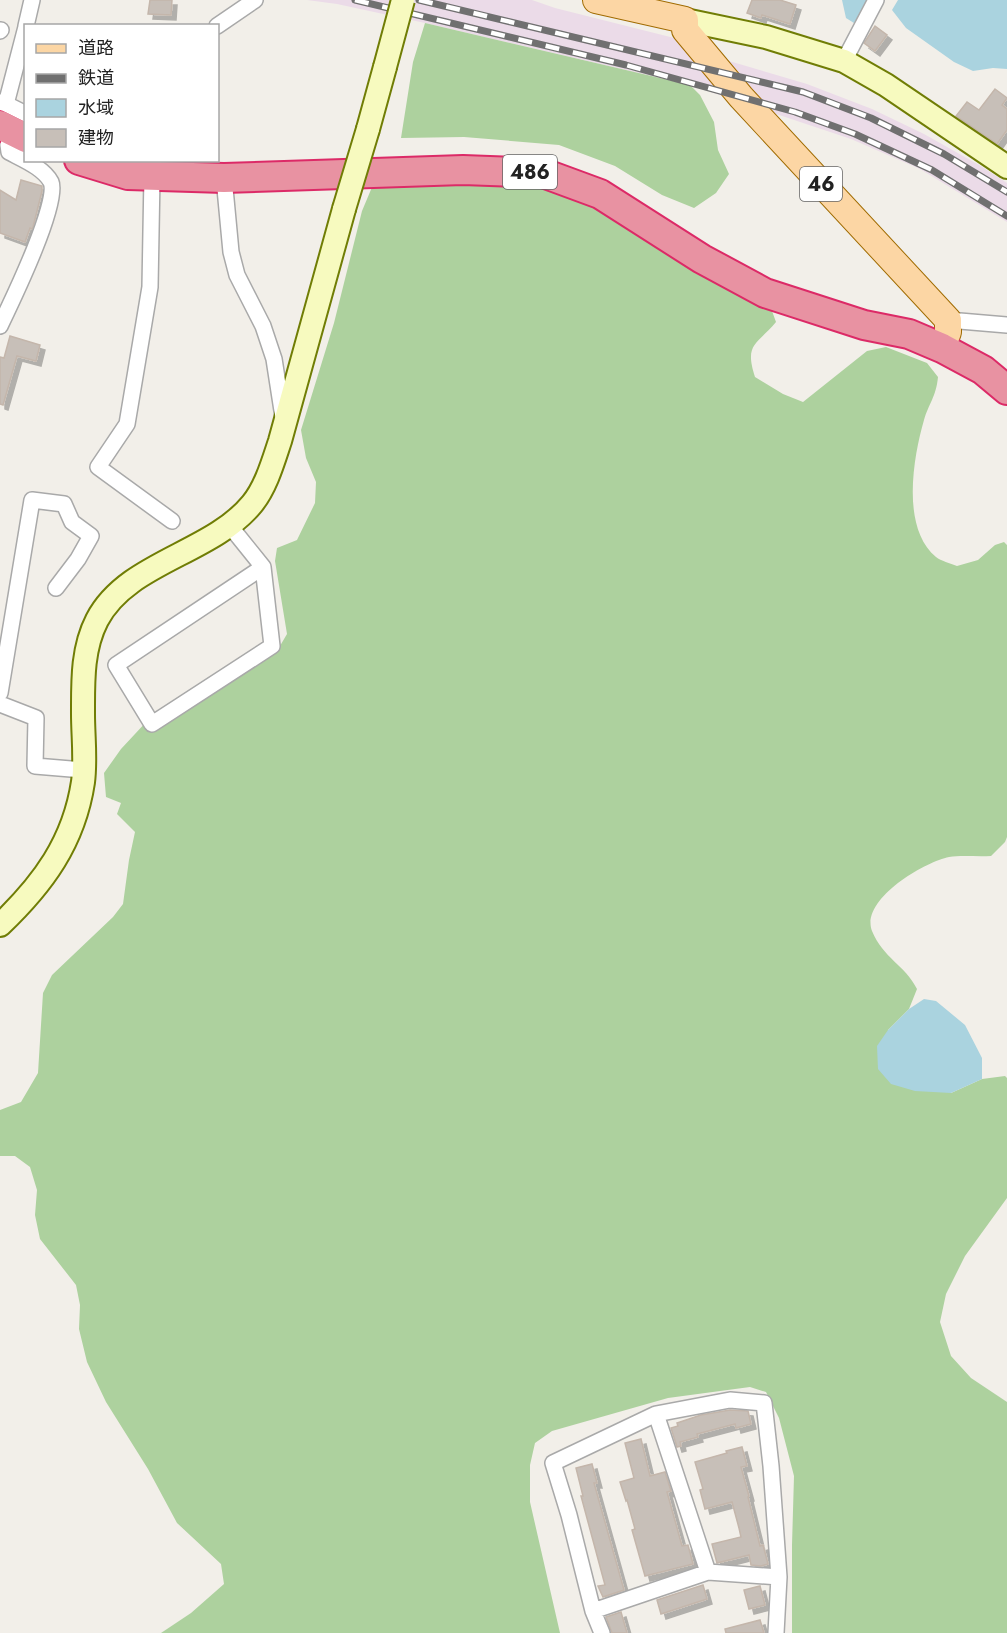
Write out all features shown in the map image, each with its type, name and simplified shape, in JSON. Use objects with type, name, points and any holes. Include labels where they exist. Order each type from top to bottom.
[{"type":"highway","name":"486","points":[[86,162],[128,175],[224,178],[463,170],[543,172],[600,194],[702,259],[765,293],[864,326],[909,334],[942,348],[983,370],[1007,390]]},
{"type":"main road","points":[[596,0],[685,20]]},
{"type":"main road","name":"46","points":[[685,20],[685,30],[741,98],[948,320]]},
{"type":"main road","points":[[942,348],[948,332],[948,320]]},
{"type":"street","points":[[26,24],[32,0]]},
{"type":"street","points":[[219,25],[255,0]]},
{"type":"street","points":[[0,925],[26,901],[66,843],[77,812],[83,770],[84,661],[97,619],[114,597],[135,580],[230,526],[253,503],[269,472],[403,0]]},
{"type":"street","points":[[844,61],[876,0]]},
{"type":"street","points":[[685,20],[766,37],[844,61],[886,85],[1007,167]]},
{"type":"street","points":[[24,38],[8,145],[9,152],[24,161]]},
{"type":"street","points":[[0,326],[48,213],[52,187],[50,179],[26,162]]},
{"type":"street","points":[[152,176],[150,287],[127,424],[98,467],[172,521]]},
{"type":"street","points":[[224,178],[231,252],[237,275],[263,326],[274,359],[284,424]]},
{"type":"street","points":[[948,320],[1007,325]]},
{"type":"street","points":[[0,693],[32,500],[64,504],[72,522],[91,536],[78,559],[56,588]]},
{"type":"street","points":[[230,526],[263,567],[272,646],[152,724],[116,665],[263,567]]},
{"type":"street","points":[[0,704],[36,718],[35,766],[83,770]]},
{"type":"street","points":[[602,1633],[593,1611],[569,1515],[553,1463],[656,1414],[730,1400],[764,1403],[779,1577],[776,1633]]},
{"type":"street","points":[[656,1414],[708,1572]]},
{"type":"street","points":[[593,1611],[708,1572],[779,1577]]},
{"type":"shaded area","points":[[307,0],[532,0],[555,8],[714,48],[729,61],[807,84],[872,109],[924,134],[979,165],[1007,183],[1007,222],[920,169],[851,139],[690,85],[425,23],[337,4]]},
{"type":"green space","points":[[425,23],[690,85],[700,95],[714,122],[718,150],[729,174],[716,193],[694,208],[662,195],[615,166],[559,145],[464,137],[401,138],[413,62]]},
{"type":"green space","points":[[375,180],[560,185],[721,275],[772,311],[776,322],[754,345],[752,351],[755,377],[783,394],[803,402],[867,351],[886,347],[927,363],[938,377],[916,453],[914,511],[918,529],[925,544],[936,557],[957,566],[978,560],[995,545],[1004,542],[1007,545],[1007,837],[991,856],[949,857],[910,874],[884,895],[875,907],[871,919],[872,931],[882,948],[917,989],[909,1009],[888,1030],[951,1093],[982,1079],[1005,1076],[1007,1078],[1007,1198],[965,1256],[946,1294],[940,1322],[951,1356],[971,1378],[1007,1402],[1007,1633],[792,1633],[794,1476],[779,1418],[766,1392],[750,1387],[668,1398],[552,1431],[535,1443],[530,1465],[530,1502],[560,1633],[161,1633],[191,1613],[224,1584],[221,1564],[177,1523],[148,1469],[106,1402],[87,1362],[79,1329],[80,1305],[76,1285],[40,1239],[35,1215],[37,1190],[30,1167],[15,1156],[0,1156],[0,1110],[21,1102],[38,1073],[43,993],[52,975],[113,917],[123,904],[135,832],[117,814],[121,803],[106,797],[104,773],[121,749],[148,720],[277,651],[287,634],[275,561],[277,548],[297,540],[315,503],[316,482],[306,458],[301,430],[334,323],[362,211]]},
{"type":"water","points":[[842,0],[868,0],[854,23],[846,18]]},
{"type":"water","points":[[898,0],[1007,0],[1007,69],[993,68],[973,71],[954,62],[906,28],[892,10]]},
{"type":"water","points":[[924,999],[936,1001],[965,1025],[982,1058],[982,1079],[951,1093],[915,1091],[891,1084],[878,1069],[877,1046],[888,1030],[909,1009]]},
{"type":"building","points":[[150,0],[172,0],[171,15],[148,14]]},
{"type":"building","points":[[752,0],[780,0],[796,5],[790,24],[747,13]]},
{"type":"building","points":[[875,26],[887,35],[875,51],[864,43]]},
{"type":"building","points":[[995,89],[1007,98],[1002,105],[1007,109],[1007,130],[997,144],[956,116],[967,102],[979,110]]},
{"type":"building","points":[[21,180],[42,186],[33,227],[30,228],[25,242],[0,233],[0,190],[16,200]]},
{"type":"building","points":[[10,336],[40,345],[36,361],[17,356],[3,405],[0,404],[0,357],[4,358]]},
{"type":"building","points":[[730,1410],[748,1411],[751,1424],[736,1428],[735,1424],[697,1434],[698,1437],[680,1442],[681,1446],[677,1447],[671,1428],[678,1426],[677,1423],[701,1415]]},
{"type":"building","points":[[641,1439],[650,1476],[665,1472],[671,1491],[667,1492],[682,1546],[688,1545],[693,1564],[645,1576],[632,1530],[635,1529],[620,1482],[634,1478],[625,1443]]},
{"type":"building","points":[[742,1447],[747,1466],[741,1467],[760,1546],[763,1545],[768,1564],[761,1566],[751,1565],[749,1555],[717,1563],[712,1544],[741,1537],[732,1502],[705,1509],[700,1490],[703,1489],[695,1462]]},
{"type":"building","points":[[592,1464],[597,1483],[594,1483],[624,1590],[603,1597],[598,1586],[605,1585],[581,1496],[583,1496],[576,1468]]},
{"type":"building","points":[[703,1585],[707,1599],[661,1614],[657,1600]]},
{"type":"building","points":[[760,1586],[765,1605],[749,1609],[744,1590]]},
{"type":"building","points":[[621,1612],[627,1633],[612,1633],[606,1617]]},
{"type":"building","points":[[760,1620],[764,1633],[726,1633],[725,1629]]},
{"type":"railway","points":[[355,0],[626,65],[795,112],[855,134],[932,170],[1007,216]]},
{"type":"railway","points":[[419,0],[803,92],[871,118],[944,154],[1007,192]]}]
